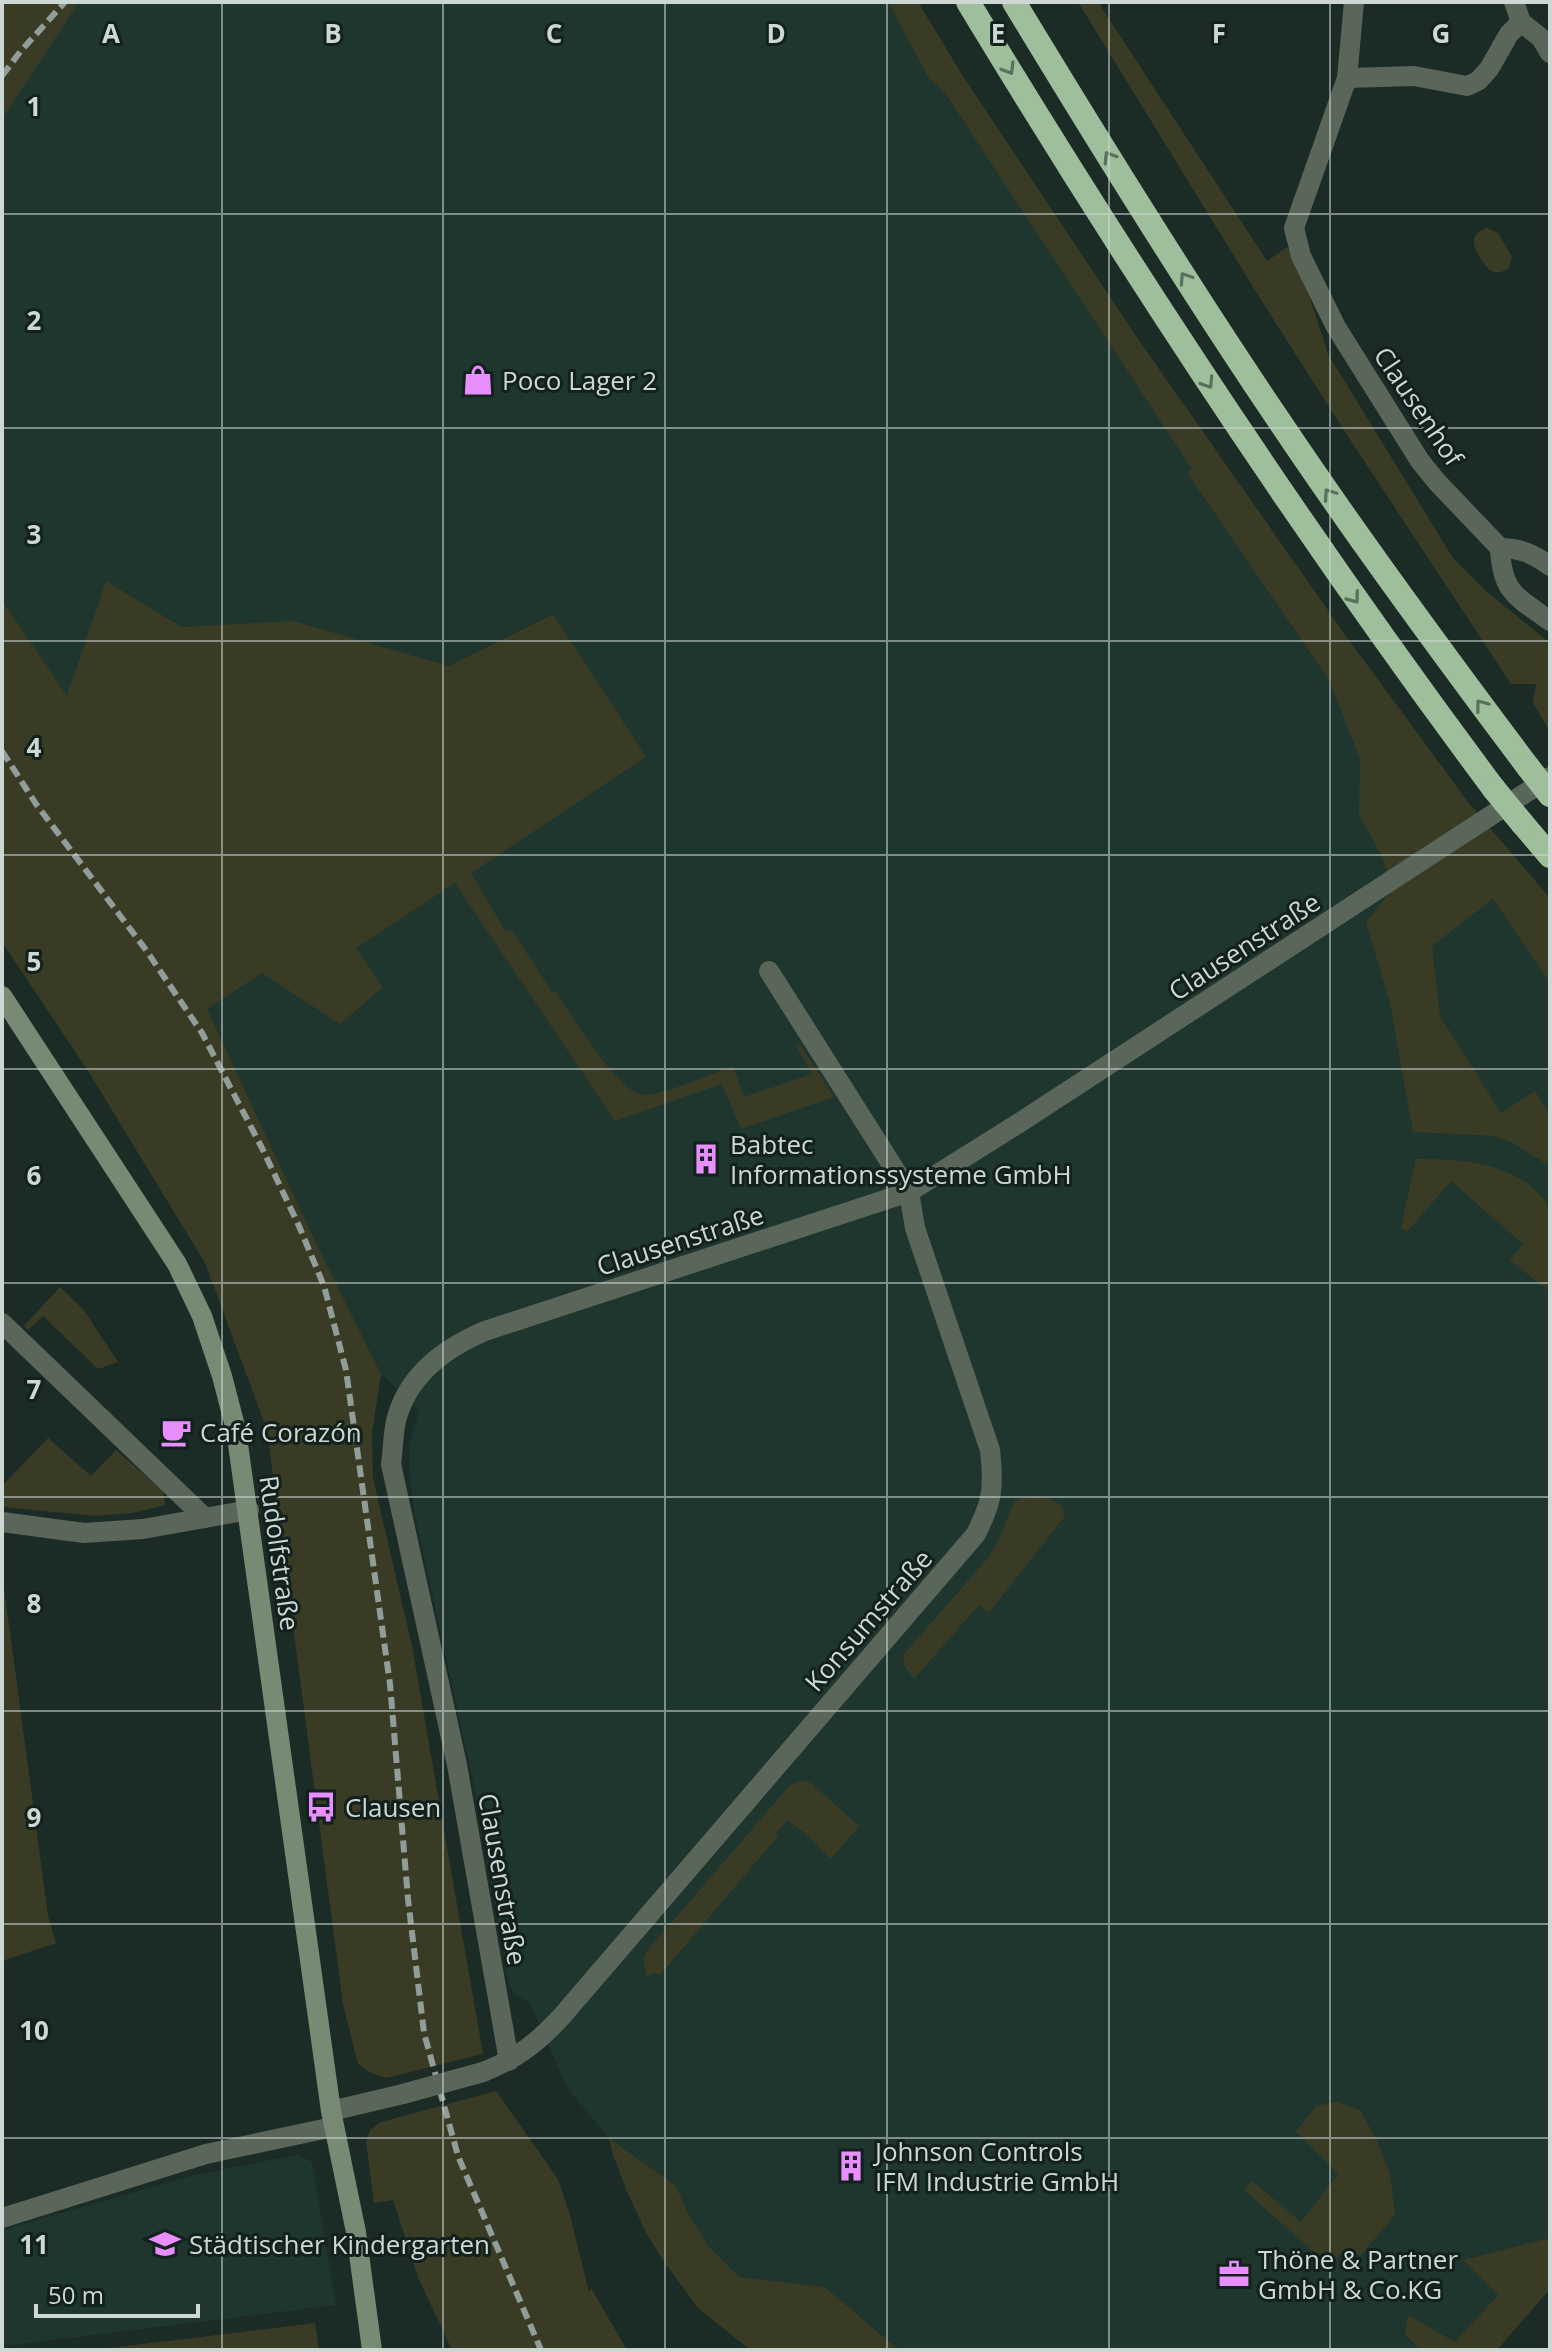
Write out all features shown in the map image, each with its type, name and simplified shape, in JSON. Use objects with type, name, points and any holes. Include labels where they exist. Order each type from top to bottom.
[{"type":"highway","points":[[968,2],[1247,443],[1399,660],[1494,789],[1550,856]]},
{"type":"highway","points":[[1014,2],[1174,261],[1280,422],[1375,561],[1539,772],[1550,795]]},
{"type":"street","points":[[1354,2],[1347,78],[1414,76],[1467,86],[1478,81],[1489,69],[1518,12],[1550,53]]},
{"type":"street","name":"Clausenhof","points":[[1347,78],[1294,228],[1301,256],[1336,327],[1420,461],[1500,548]]},
{"type":"street","points":[[1550,566],[1537,556],[1516,548],[1500,548],[1501,568],[1511,592],[1550,621]]},
{"type":"street","name":"Clausenstraße","points":[[509,2061],[457,1765],[391,1464],[397,1417],[419,1377],[437,1358],[458,1343],[485,1331],[909,1192],[1059,1097],[1539,772]]},
{"type":"street","name":"Konsumstraße","points":[[332,2119],[403,2094],[483,2072],[527,2050],[562,2016],[976,1534],[990,1506],[994,1480],[990,1450],[915,1228],[909,1192],[769,971]]},
{"type":"street","name":"Rudolfstraße","points":[[2,996],[177,1264],[202,1316],[222,1376],[236,1430],[249,1510],[332,2119],[356,2232],[372,2350]]},
{"type":"street","points":[[2,1323],[205,1518]]},
{"type":"street","points":[[2,1522],[84,1533],[143,1529],[249,1510]]},
{"type":"street","points":[[2,2218],[206,2154],[332,2119]]},
{"type":"shaded area","points":[[2,2],[79,2],[2,119]]},
{"type":"shaded area","points":[[78,2],[888,2],[928,77],[945,93],[1193,469],[1187,473],[1329,680],[1493,899],[1550,983],[1550,2238],[1464,2261],[1498,2295],[1455,2342],[1405,2335],[1421,2350],[899,2350],[825,2287],[739,2277],[709,2247],[676,2186],[609,2138],[568,2089],[529,2002],[516,1996],[509,1985],[475,1790],[414,1512],[409,1445],[419,1411],[381,1374],[207,1009],[262,973],[355,948],[645,758],[552,614],[449,666],[293,622],[182,627],[106,581],[67,697],[2,600],[2,119],[56,31]]},
{"type":"shaded area","points":[[888,2],[918,2],[961,73],[1136,336],[1346,636],[1468,802],[1550,898],[1550,983],[1493,899],[1432,946],[1440,1016],[1501,1113],[1535,1091],[1550,1115],[1550,1166],[1513,1143],[1495,1136],[1413,1132],[1390,1003],[1366,922],[1393,889],[1382,856],[1359,815],[1360,759],[1329,680],[1187,473],[1192,469],[945,93],[928,77]]},
{"type":"shaded area","points":[[1078,2],[1098,2],[1267,261],[1287,247],[1299,264],[1328,354],[1453,558],[1486,591],[1550,643],[1550,732],[1533,703],[1536,684],[1511,684],[1258,295]]},
{"type":"shaded area","points":[[1487,228],[1498,233],[1512,257],[1508,269],[1502,272],[1489,269],[1476,250],[1475,237]]},
{"type":"shaded area","points":[[106,581],[182,627],[293,621],[449,666],[553,614],[646,757],[471,873],[506,932],[511,929],[596,1051],[622,1082],[634,1091],[644,1095],[663,1092],[733,1066],[744,1097],[812,1074],[796,1046],[800,1044],[834,1097],[741,1129],[722,1084],[615,1121],[455,883],[356,948],[383,987],[340,1024],[262,973],[207,1009],[381,1374],[372,1433],[373,1478],[412,1646],[483,2054],[386,2078],[358,2064],[343,2004],[267,1430],[205,1263],[90,1074],[2,942],[2,600],[67,696]]},
{"type":"shaded area","points":[[1416,1159],[1488,1166],[1514,1176],[1536,1191],[1550,1206],[1550,1292],[1510,1260],[1523,1244],[1451,1181],[1407,1232],[1401,1227]]},
{"type":"shaded area","points":[[60,1287],[83,1309],[118,1362],[98,1369],[43,1316],[28,1330],[24,1326]]},
{"type":"shaded area","points":[[48,1438],[91,1476],[116,1450],[163,1491],[165,1505],[133,1513],[95,1516],[2,1507],[2,1486]]},
{"type":"shaded area","points":[[1038,1496],[1061,1505],[1065,1516],[989,1613],[979,1605],[914,1679],[904,1665],[904,1654],[987,1559],[997,1544],[1014,1502],[1023,1497]]},
{"type":"shaded area","points":[[2,1572],[48,1916],[56,1943],[2,1961]]},
{"type":"shaded area","points":[[804,1780],[859,1826],[831,1859],[787,1820],[776,1833],[778,1836],[660,1975],[655,1972],[647,1977],[643,1960],[647,1951],[790,1785]]},
{"type":"shaded area","points":[[496,2091],[558,2179],[589,2292],[591,2288],[627,2350],[452,2350],[418,2277],[393,2200],[374,2203],[366,2142],[370,2130],[381,2122]]},
{"type":"shaded area","points":[[1337,2102],[1360,2110],[1377,2141],[1390,2173],[1395,2215],[1360,2256],[1348,2247],[1330,2266],[1244,2190],[1252,2181],[1301,2222],[1338,2174],[1296,2131],[1316,2106]]},
{"type":"shaded area","points":[[609,2138],[676,2186],[709,2247],[739,2277],[825,2287],[899,2350],[750,2350],[698,2308],[665,2263],[646,2233],[626,2189]]},
{"type":"shaded area","name":"Städtischer Kindergarten","points":[[297,2155],[311,2161],[313,2167],[336,2305],[4,2346],[2,2230],[194,2175]]},
{"type":"shaded area","points":[[1550,2238],[1550,2289],[1497,2350],[1421,2350],[1405,2335],[1408,2315],[1455,2342],[1498,2295],[1463,2260]]},
{"type":"shaded area","points":[[315,2323],[319,2350],[110,2350],[110,2348]]},
{"type":"railway","points":[[2,76],[65,2]]},
{"type":"railway","points":[[2,751],[36,804],[146,950],[202,1033],[262,1148],[324,1286],[346,1370],[390,1684],[408,1899],[424,2033],[458,2156],[541,2350]]},
{"type":"place","name":"Poco Lager 2","points":[[478,380]]},
{"type":"place","name":"Babtec Informationssysteme GmbH","points":[[706,1159]]},
{"type":"place","name":"Café Corazón","points":[[176,1432]]},
{"type":"place","name":"Clausen","points":[[321,1807]]},
{"type":"place","name":"Johnson Controls IFM Industrie GmbH","points":[[851,2166]]},
{"type":"place","name":"Städtischer Kindergarten","points":[[165,2244]]},
{"type":"place","name":"Thöne & Partner GmbH & Co.KG","points":[[1234,2274]]}]
